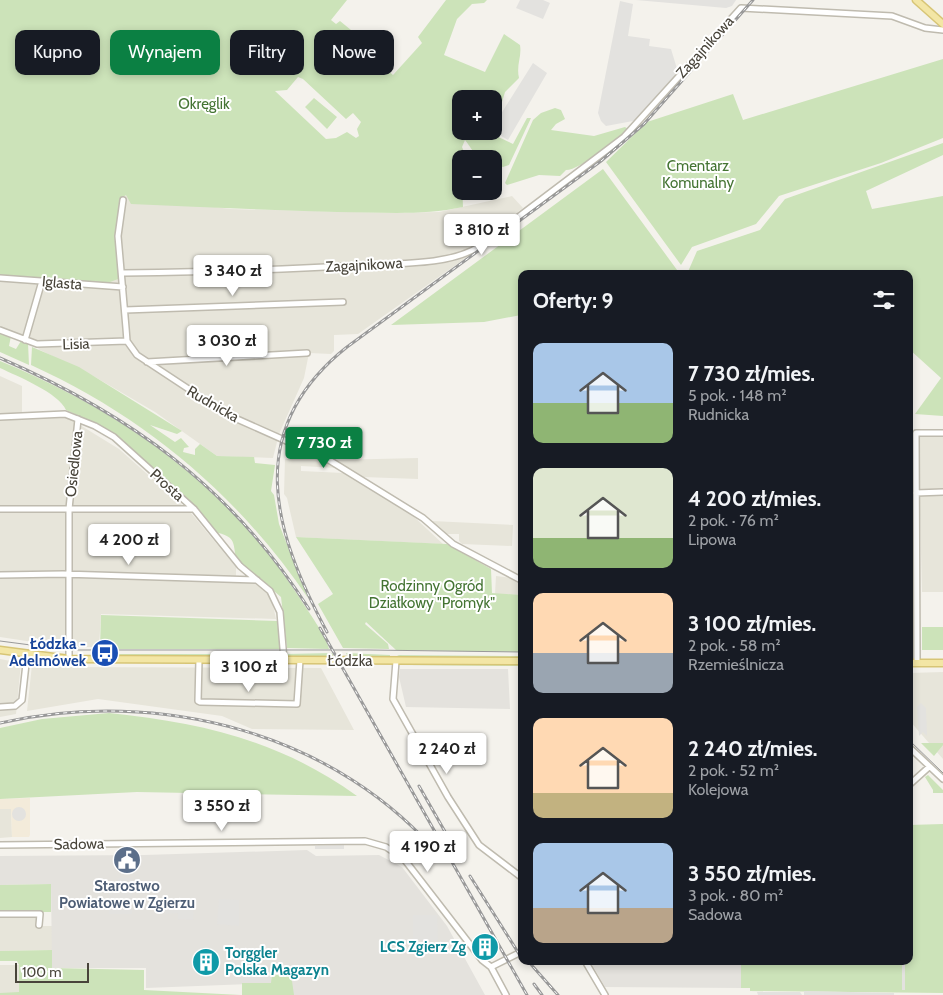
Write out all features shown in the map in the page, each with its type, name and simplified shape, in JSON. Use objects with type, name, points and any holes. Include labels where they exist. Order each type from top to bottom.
[{"type":"main road","points":[[916,0],[943,24]]},
{"type":"main road","name":"Łódzka","points":[[0,650],[68,659],[518,661]]},
{"type":"main road","points":[[913,663],[943,663]]},
{"type":"street","name":"Zagajnikowa","points":[[123,273],[306,268],[408,262],[447,258],[469,252],[624,137],[737,11],[750,7],[892,16],[925,28],[943,30]]},
{"type":"street","points":[[122,200],[118,236],[128,341]]},
{"type":"street","name":"Iglasta","points":[[0,278],[124,287]]},
{"type":"street","points":[[25,340],[42,281]]},
{"type":"street","points":[[125,310],[343,302]]},
{"type":"street","name":"Lisia","points":[[0,330],[25,340],[50,345],[128,341]]},
{"type":"street","name":"Rudnicka","points":[[128,341],[134,352],[146,362],[228,414],[329,460],[423,518],[453,544],[518,578]]},
{"type":"street","points":[[146,362],[307,352]]},
{"type":"street","name":"Prosta","points":[[0,417],[65,414],[114,436],[194,509],[240,566],[270,591],[279,607],[284,660]]},
{"type":"street","name":"Osiedlowa","points":[[68,659],[69,509],[78,419]]},
{"type":"street","points":[[917,663],[916,433],[943,433]]},
{"type":"street","points":[[916,493],[943,492]]},
{"type":"street","points":[[0,509],[194,509]]},
{"type":"street","points":[[0,575],[258,580]]},
{"type":"street","points":[[0,707],[15,706],[22,700],[27,655]]},
{"type":"street","points":[[199,660],[198,701],[200,702],[297,704],[300,660]]},
{"type":"street","points":[[396,661],[393,699],[434,772],[479,845],[518,875]]},
{"type":"street","points":[[913,751],[943,780]]},
{"type":"street","points":[[913,781],[929,766]]},
{"type":"street","name":"Sadowa","points":[[0,845],[364,841],[374,843],[392,851],[408,864],[482,960],[491,967],[506,995]]},
{"type":"street","points":[[0,914],[40,914],[40,925]]},
{"type":"street","points":[[491,967],[518,954]]},
{"type":"street","points":[[587,965],[604,995]]},
{"type":"shaded area","points":[[520,0],[543,0],[550,3],[543,19],[516,8]]},
{"type":"shaded area","points":[[636,0],[736,0],[732,6],[726,8]]},
{"type":"shaded area","points":[[620,1],[633,4],[628,36],[650,39],[649,46],[671,49],[678,72],[645,112],[633,121],[606,126],[601,121],[598,113]]},
{"type":"shaded area","points":[[533,63],[547,73],[508,140],[502,136],[502,112]]},
{"type":"shaded area","points":[[126,195],[230,209],[392,213],[439,212],[494,200],[502,200],[502,198],[512,196],[523,208],[467,250],[467,257],[358,334],[334,335],[334,351],[331,354],[309,353],[304,378],[279,434],[273,458],[217,456],[155,412],[95,377],[38,349],[43,343],[0,328],[0,275],[66,279],[120,209],[119,200]]},
{"type":"shaded area","points":[[0,376],[22,386],[22,418],[67,417],[119,449],[191,513],[236,567],[236,581],[255,581],[271,596],[276,619],[101,614],[99,647],[66,647],[0,637]]},
{"type":"shaded area","points":[[918,436],[943,437],[943,592],[922,592]]},
{"type":"shaded area","points":[[418,458],[418,479],[363,477],[335,460]]},
{"type":"shaded area","points":[[285,459],[324,459],[338,468],[301,466],[301,471],[343,473],[349,476],[412,515],[443,544],[296,537],[287,498],[284,494]]},
{"type":"shaded area","points":[[432,521],[513,525],[512,546],[462,544],[459,541],[459,534],[444,534]]},
{"type":"shaded area","points":[[496,576],[511,578],[518,582],[518,595],[495,594]]},
{"type":"shaded area","points":[[0,659],[21,663],[16,714],[0,717]]},
{"type":"shaded area","points":[[32,665],[55,667],[321,668],[354,730],[252,729],[222,716],[98,699],[27,711]]},
{"type":"shaded area","points":[[400,669],[508,669],[510,709],[406,707],[399,677]]},
{"type":"shaded area","points":[[943,672],[943,759],[913,725],[913,673]]},
{"type":"shaded area","points":[[921,703],[926,708],[927,736],[923,732],[919,736],[917,707]]},
{"type":"shaded area","points":[[30,798],[30,835],[29,837],[12,837],[11,809],[0,809],[0,799]]},
{"type":"shaded area","points":[[19,807],[24,809],[26,814],[24,819],[19,821],[14,819],[12,814],[14,809]]},
{"type":"shaded area","points":[[11,808],[12,837],[0,838],[0,809]]},
{"type":"shaded area","points":[[344,845],[344,849],[315,849],[315,846]]},
{"type":"shaded area","points":[[307,850],[316,856],[379,855],[402,867],[447,926],[485,995],[293,995],[290,972],[271,971],[272,983],[146,988],[146,968],[52,968],[51,884],[0,885],[0,856],[144,855]]},
{"type":"shaded area","points":[[119,878],[132,878],[132,914],[109,914],[109,882],[116,882]]},
{"type":"shaded area","points":[[219,899],[239,900],[239,926],[217,924]]},
{"type":"shaded area","points":[[165,903],[194,904],[193,920],[178,919],[178,913],[165,914]]},
{"type":"shaded area","points":[[413,915],[437,915],[438,941],[413,941]]},
{"type":"shaded area","points":[[0,917],[36,918],[36,926],[52,926],[52,950],[0,951]]},
{"type":"shaded area","points":[[0,965],[19,965],[19,993],[0,993]]},
{"type":"shaded area","points":[[592,965],[741,965],[741,988],[605,987]]},
{"type":"shaded area","points":[[902,965],[905,965],[905,990],[902,990]]},
{"type":"shaded area","points":[[269,966],[270,982],[243,982],[244,967]]},
{"type":"shaded area","points":[[804,991],[894,993],[894,995],[804,995]]},
{"type":"shaded area","points":[[757,992],[800,992],[802,995],[758,995]]},
{"type":"green space","name":"Okręglik","points":[[0,0],[347,0],[331,20],[336,24],[340,21],[351,30],[314,30],[314,75],[394,75],[422,43],[418,37],[446,0],[487,0],[484,3],[472,4],[457,19],[444,55],[485,72],[504,34],[520,45],[519,78],[505,92],[502,102],[502,90],[452,90],[452,140],[465,140],[462,147],[463,150],[452,150],[452,200],[463,200],[463,207],[432,212],[337,212],[131,204],[126,195],[119,200],[118,279],[105,284],[66,279],[0,275]],"holes":[[[298,77],[303,79],[346,119],[353,113],[361,122],[357,129],[359,136],[356,138],[347,132],[336,138],[326,139],[275,91],[287,90]]]},
{"type":"green space","name":"Cmentarz Komunalny","points":[[943,59],[943,138],[881,163],[779,196],[756,224],[692,247],[681,265],[606,162],[647,122],[733,94],[743,120]]},
{"type":"green space","points":[[314,98],[337,117],[327,129],[305,107]]},
{"type":"green space","points":[[555,108],[561,110],[565,119],[556,124],[551,130],[594,136],[625,127],[628,129],[589,160],[566,170],[560,176],[539,175],[507,185],[505,183],[533,120],[541,113]]},
{"type":"green space","name":"Okręglik","points":[[527,118],[531,118],[509,165],[502,167],[502,150],[472,150],[465,140],[502,139],[513,144]]},
{"type":"green space","points":[[943,143],[943,155],[866,191],[872,209],[943,196],[943,416],[915,414],[941,378],[913,353],[913,270],[689,270],[697,251],[760,230],[785,199]]},
{"type":"green space","points":[[603,169],[677,270],[518,270],[518,316],[484,322],[391,325]]},
{"type":"green space","points":[[0,333],[11,336],[9,346],[16,349],[21,341],[28,343],[29,365],[0,352]]},
{"type":"green space","points":[[32,347],[79,367],[182,431],[177,434],[150,425],[175,442],[181,438],[189,447],[184,448],[183,452],[195,455],[195,449],[200,444],[217,456],[254,457],[255,463],[275,465],[271,491],[274,495],[279,524],[308,598],[251,525],[219,492],[186,462],[150,434],[73,386],[31,365]]},
{"type":"green space","points":[[0,361],[88,403],[129,428],[205,486],[239,520],[270,557],[316,623],[329,649],[287,648],[281,597],[236,559],[233,543],[230,538],[215,532],[117,437],[102,426],[66,410],[47,391],[0,368]]},
{"type":"green space","name":"Rodzinny Ogród Działkowy \"Promyk\"","points":[[296,537],[447,544],[491,569],[492,593],[518,595],[518,652],[396,650],[366,622],[365,624],[388,644],[389,649],[343,648],[318,604],[333,594]]},
{"type":"green space","points":[[101,615],[277,621],[281,649],[106,649],[100,647]]},
{"type":"green space","points":[[922,627],[943,627],[943,650],[922,650]]},
{"type":"green space","points":[[332,653],[334,656],[289,657],[286,654]]},
{"type":"green space","points":[[346,653],[390,655],[390,656],[348,657]]},
{"type":"green space","points":[[114,654],[281,654],[277,656],[114,656]]},
{"type":"green space","points":[[397,655],[518,656],[518,658],[401,657]]},
{"type":"green space","points":[[402,664],[518,664],[518,666],[400,665]]},
{"type":"green space","points":[[109,713],[176,722],[239,737],[299,761],[357,796],[137,792],[0,799],[0,728],[42,719]]},
{"type":"green space","points":[[921,743],[943,743],[943,745],[934,756]]},
{"type":"green space","points":[[928,775],[943,790],[943,793],[933,793],[925,777]]},
{"type":"green space","points":[[943,824],[943,993],[750,991],[750,988],[741,988],[741,965],[913,965],[913,825]]},
{"type":"green space","points":[[51,884],[51,912],[0,912],[0,885]]},
{"type":"green space","points":[[52,950],[52,968],[144,970],[144,990],[241,995],[0,995],[0,993],[19,992],[19,965],[17,961],[0,961],[0,951]]},
{"type":"green space","points":[[272,973],[291,974],[294,995],[242,995],[242,983],[271,983]]},
{"type":"tram line","points":[[0,641],[69,650],[518,652]]},
{"type":"tram line","points":[[913,744],[943,773]]},
{"type":"railway","points":[[327,632],[308,594],[293,557],[282,519],[277,483],[280,447],[292,412],[314,379],[347,347],[601,161],[644,124],[753,0]]},
{"type":"railway","points":[[0,358],[48,380],[93,404],[135,430],[174,459],[211,491],[246,526],[279,566],[309,609]]},
{"type":"railway","points":[[320,628],[527,995]]},
{"type":"railway","points":[[0,723],[60,713],[122,711],[182,717],[242,730],[299,751],[352,780],[401,817],[444,861]]},
{"type":"railway","points":[[419,786],[460,858]]},
{"type":"railway","points":[[470,876],[518,952]]},
{"type":"railway","points":[[532,965],[558,995]]},
{"type":"railway","points":[[534,984],[542,995]]},
{"type":"place","name":"Łódzka - Adelmówek","points":[[105,653]]},
{"type":"place","name":"Starostwo Powiatowe w Zgierzu","points":[[127,860]]},
{"type":"place","name":"LCS Zgierz Zg","points":[[485,947]]},
{"type":"place","name":"Torggler Polska Magazyn","points":[[206,962]]}]
